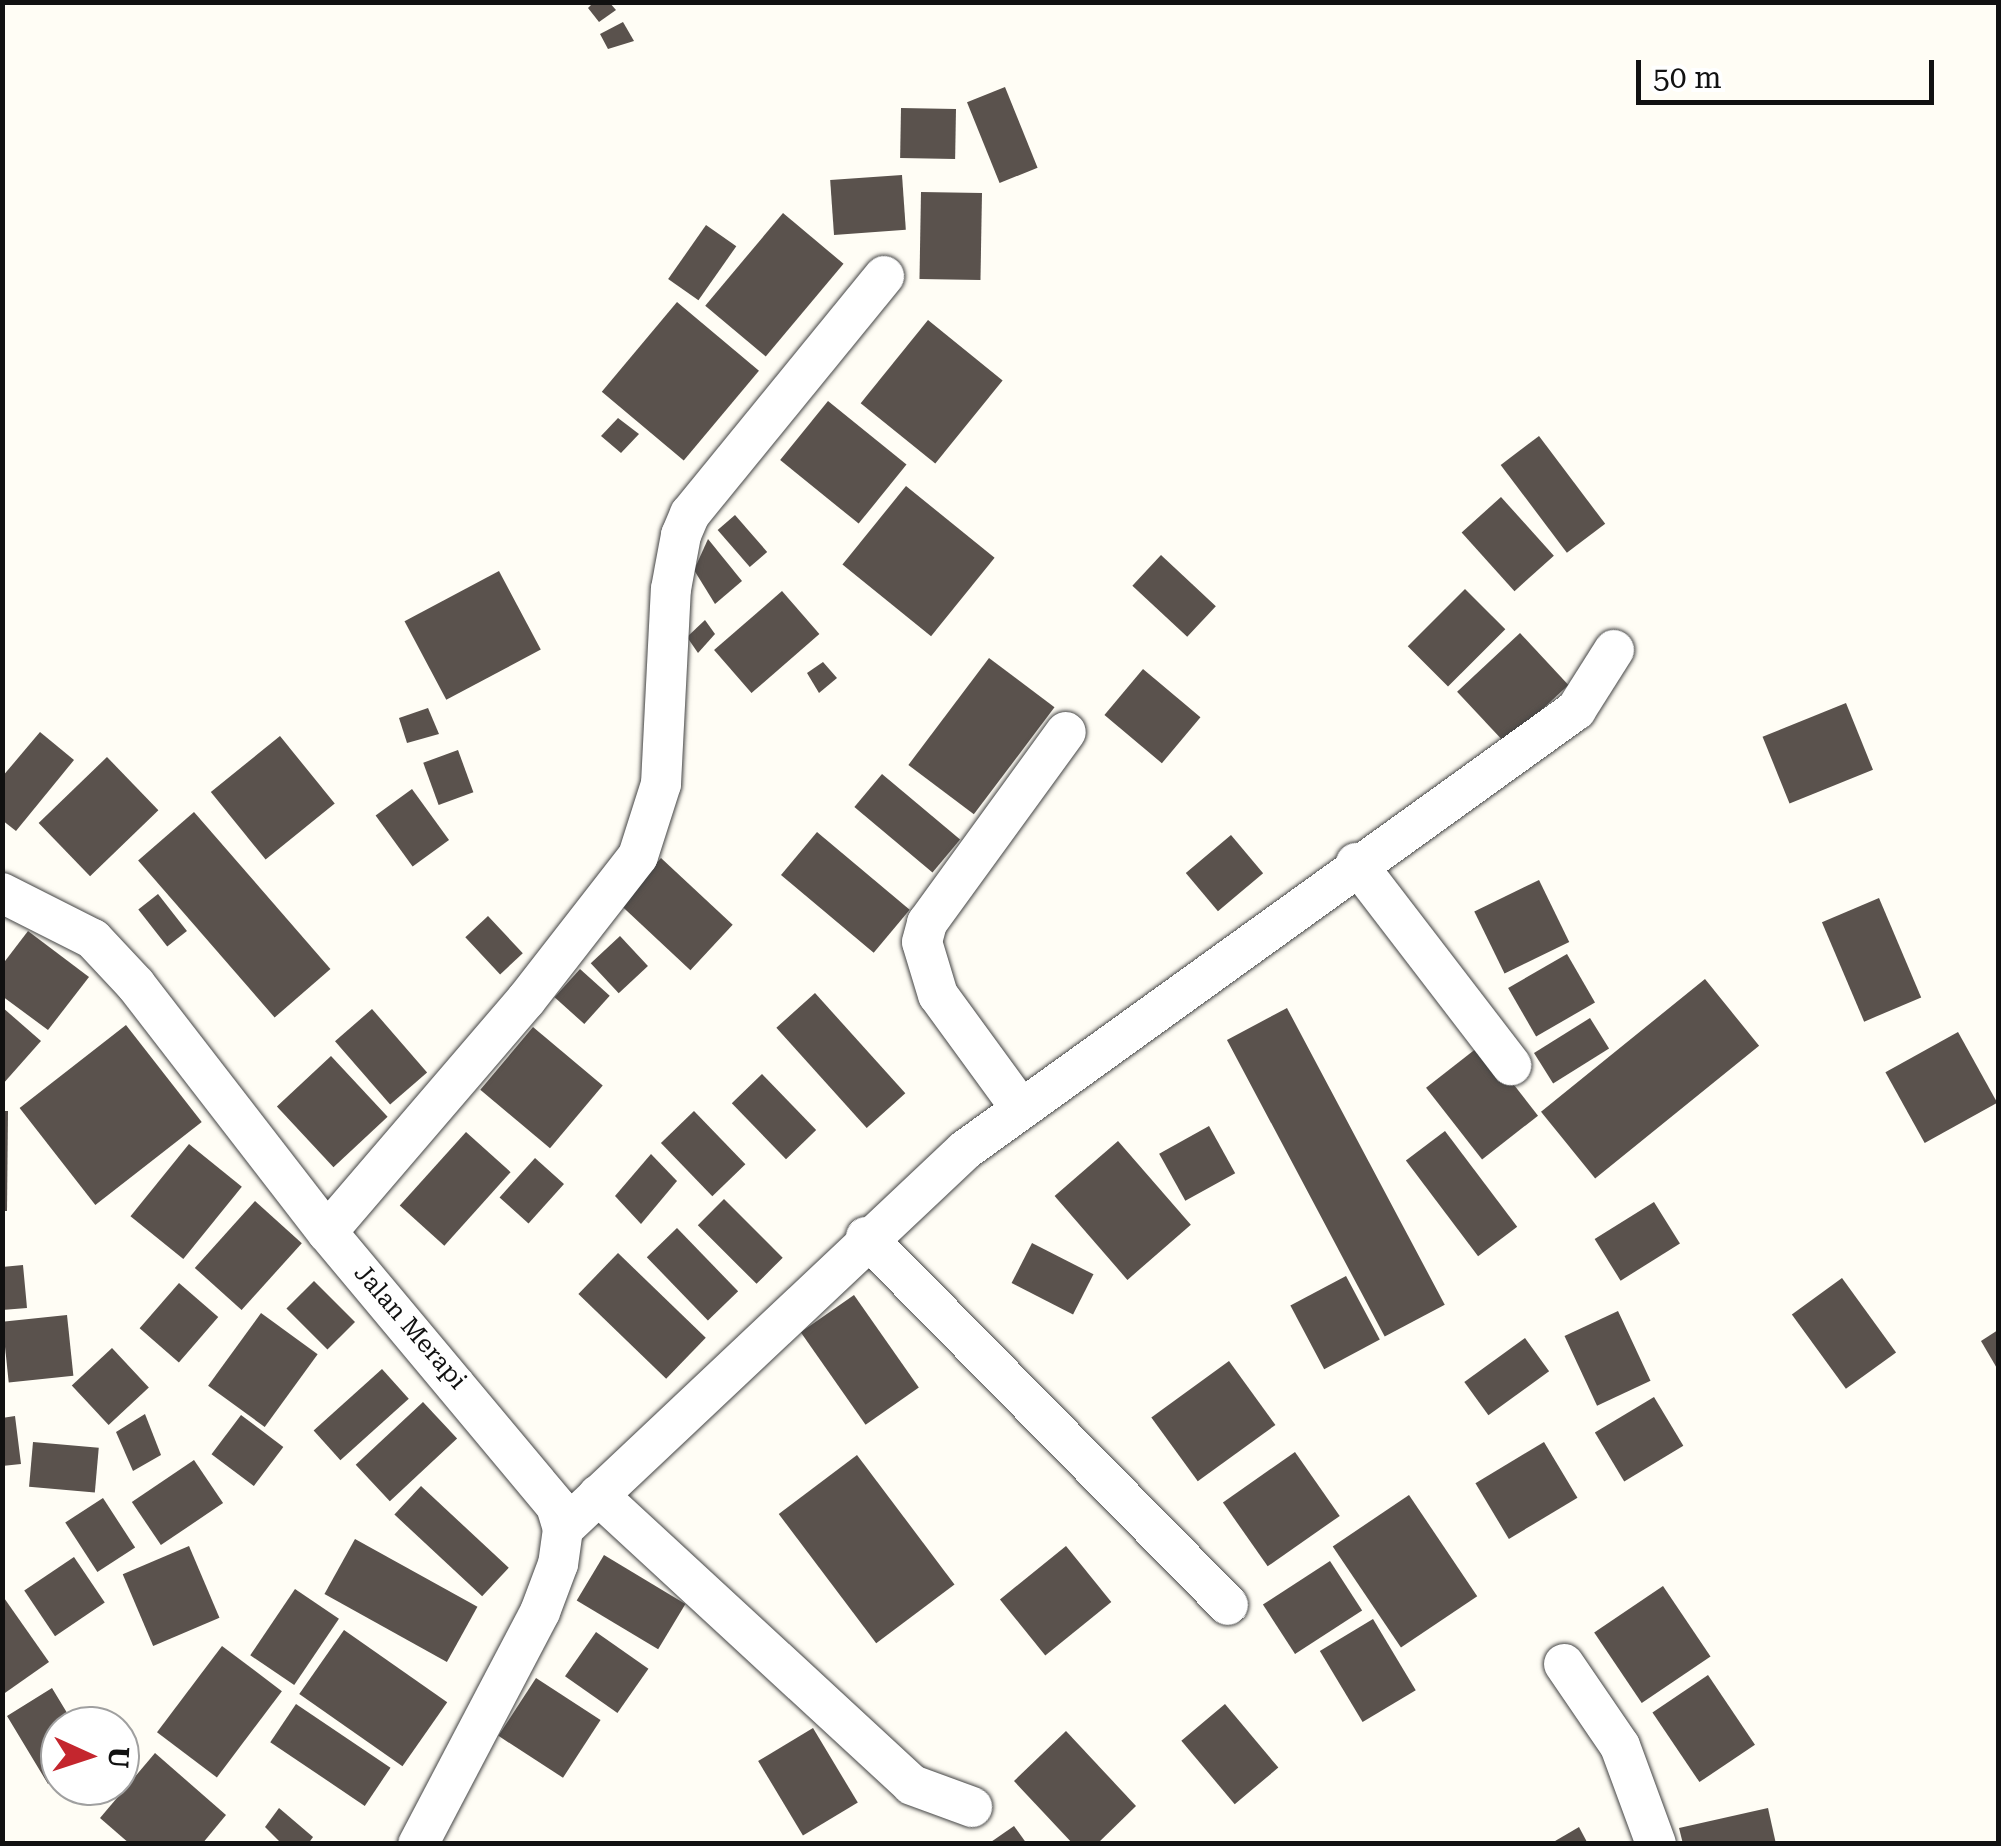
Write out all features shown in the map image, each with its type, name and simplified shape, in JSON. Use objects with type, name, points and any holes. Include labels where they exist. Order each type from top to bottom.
[{"type":"street","points":[[327,1232],[526,1000],[638,856],[661,784],[671,589],[681,535],[690,514],[884,276]]},
{"type":"street","points":[[418,1844],[540,1612],[563,1529],[866,1237],[1019,1106],[1576,710],[1614,650]]},
{"type":"street","points":[[1019,1106],[938,996],[923,962],[922,942],[928,923],[1066,732]]},
{"type":"street","points":[[1356,863],[1511,1065]]},
{"type":"street","name":"Jalan Merapi","points":[[2,893],[93,939],[327,1232],[486,1416],[556,1506],[563,1529]]},
{"type":"street","points":[[866,1237],[1228,1605]]},
{"type":"street","points":[[598,1495],[912,1784],[972,1807]]},
{"type":"street","points":[[1564,1664],[1620,1746],[1656,1844]]},
{"type":"building","points":[[594,2],[609,2],[616,10],[599,22],[588,8]]},
{"type":"building","points":[[623,22],[634,41],[608,49],[600,34]]},
{"type":"building","points":[[1005,87],[1038,168],[1000,183],[967,102]]},
{"type":"building","points":[[901,108],[956,109],[955,159],[900,158]]},
{"type":"building","points":[[902,175],[906,230],[834,235],[830,180]]},
{"type":"building","points":[[921,192],[982,193],[980,280],[919,279]]},
{"type":"building","points":[[783,213],[844,264],[766,356],[705,306]]},
{"type":"building","points":[[706,225],[736,246],[698,300],[668,279]]},
{"type":"building","points":[[677,302],[759,371],[684,460],[602,392]]},
{"type":"building","points":[[928,320],[1003,380],[935,464],[861,403]]},
{"type":"building","points":[[828,401],[906,465],[859,524],[780,460]]},
{"type":"building","points":[[618,418],[639,434],[621,453],[601,436]]},
{"type":"building","points":[[1539,436],[1605,524],[1567,553],[1501,465]]},
{"type":"building","points":[[906,486],[995,558],[931,636],[842,564]]},
{"type":"building","points":[[1501,497],[1554,556],[1514,591],[1462,532]]},
{"type":"building","points":[[735,515],[767,552],[750,567],[718,530]]},
{"type":"building","points":[[708,539],[742,581],[715,604],[694,570]]},
{"type":"building","points":[[1161,555],[1216,606],[1187,637],[1132,586]]},
{"type":"building","points":[[499,571],[541,650],[446,700],[405,621]]},
{"type":"building","points":[[1465,589],[1505,629],[1448,687],[1408,646]]},
{"type":"building","points":[[782,591],[819,634],[751,693],[714,650]]},
{"type":"building","points":[[705,620],[715,634],[698,653],[687,637]]},
{"type":"building","points":[[1520,633],[1568,685],[1506,744],[1457,692]]},
{"type":"building","points":[[989,658],[1054,707],[974,814],[908,765]]},
{"type":"building","points":[[823,662],[837,678],[819,693],[807,673]]},
{"type":"building","points":[[1143,669],[1200,717],[1162,763],[1104,715]]},
{"type":"building","points":[[1846,703],[1873,770],[1790,803],[1763,737]]},
{"type":"building","points":[[428,708],[439,734],[407,743],[399,718]]},
{"type":"building","points":[[40,732],[74,760],[16,831],[2,820],[2,777]]},
{"type":"building","points":[[280,736],[335,804],[266,860],[211,792]]},
{"type":"building","points":[[458,750],[473,792],[439,805],[423,763]]},
{"type":"building","points":[[107,757],[158,810],[90,876],[39,823]]},
{"type":"building","points":[[882,774],[960,840],[932,873],[854,807]]},
{"type":"building","points":[[412,789],[449,840],[413,866],[376,815]]},
{"type":"building","points":[[194,812],[330,969],[275,1018],[138,861]]},
{"type":"building","points":[[817,832],[910,910],[874,953],[781,875]]},
{"type":"building","points":[[1231,835],[1263,873],[1218,911],[1186,873]]},
{"type":"building","points":[[661,858],[733,925],[690,970],[619,903]]},
{"type":"building","points":[[1539,880],[1569,942],[1505,974],[1474,912]]},
{"type":"building","points":[[158,894],[187,931],[167,946],[138,909]]},
{"type":"building","points":[[1879,898],[1921,997],[1864,1022],[1822,922]]},
{"type":"building","points":[[488,916],[523,953],[500,974],[465,937]]},
{"type":"building","points":[[28,931],[89,977],[48,1030],[2,996],[2,965]]},
{"type":"building","points":[[620,936],[648,966],[619,993],[591,963]]},
{"type":"building","points":[[1567,954],[1595,1002],[1536,1036],[1508,988]]},
{"type":"building","points":[[580,969],[610,996],[584,1024],[555,997]]},
{"type":"building","points":[[1705,979],[1759,1046],[1595,1179],[1541,1112]]},
{"type":"building","points":[[815,993],[905,1093],[867,1128],[776,1028]]},
{"type":"building","points":[[2,1007],[41,1041],[2,1085]]},
{"type":"building","points":[[1287,1008],[1445,1305],[1385,1337],[1227,1040]]},
{"type":"building","points":[[372,1009],[427,1072],[390,1105],[335,1041]]},
{"type":"building","points":[[1590,1018],[1609,1049],[1553,1084],[1534,1053]]},
{"type":"building","points":[[126,1025],[202,1122],[95,1205],[20,1108]]},
{"type":"building","points":[[533,1027],[603,1085],[550,1148],[480,1090]]},
{"type":"building","points":[[1958,1032],[1997,1103],[1925,1143],[1885,1072]]},
{"type":"building","points":[[1482,1044],[1538,1116],[1482,1159],[1426,1088]]},
{"type":"building","points":[[331,1056],[388,1117],[333,1167],[277,1106]]},
{"type":"building","points":[[762,1074],[816,1130],[786,1159],[732,1103]]},
{"type":"building","points":[[2,1111],[8,1111],[7,1211],[2,1211]]},
{"type":"building","points":[[694,1111],[745,1164],[712,1196],[661,1143]]},
{"type":"building","points":[[1209,1126],[1235,1173],[1185,1201],[1159,1154]]},
{"type":"building","points":[[1445,1131],[1517,1227],[1478,1256],[1406,1160]]},
{"type":"building","points":[[466,1132],[511,1172],[444,1246],[400,1206]]},
{"type":"building","points":[[1118,1141],[1191,1225],[1127,1280],[1055,1196]]},
{"type":"building","points":[[189,1144],[242,1187],[183,1259],[130,1216]]},
{"type":"building","points":[[651,1154],[677,1181],[641,1224],[615,1196]]},
{"type":"building","points":[[535,1158],[564,1184],[529,1223],[500,1197]]},
{"type":"building","points":[[724,1199],[783,1258],[757,1284],[698,1225]]},
{"type":"building","points":[[255,1201],[302,1243],[242,1310],[195,1268]]},
{"type":"building","points":[[1654,1202],[1680,1244],[1621,1281],[1595,1239]]},
{"type":"building","points":[[677,1228],[738,1291],[708,1320],[647,1257]]},
{"type":"building","points":[[1032,1243],[1093,1274],[1073,1314],[1012,1283]]},
{"type":"building","points":[[618,1253],[706,1338],[666,1379],[578,1294]]},
{"type":"building","points":[[23,1265],[27,1308],[2,1310],[2,1267]]},
{"type":"building","points":[[1346,1276],[1380,1340],[1324,1369],[1290,1306]]},
{"type":"building","points":[[1842,1278],[1896,1352],[1846,1389],[1792,1314]]},
{"type":"building","points":[[314,1281],[355,1322],[327,1350],[286,1309]]},
{"type":"building","points":[[179,1283],[218,1317],[179,1362],[140,1328]]},
{"type":"building","points":[[854,1295],[919,1388],[866,1425],[801,1332]]},
{"type":"building","points":[[1618,1311],[1651,1381],[1597,1406],[1565,1336]]},
{"type":"building","points":[[261,1313],[318,1354],[265,1427],[208,1386]]},
{"type":"building","points":[[67,1315],[73,1376],[9,1382],[2,1322]]},
{"type":"building","points":[[1998,1330],[1998,1370],[1981,1341]]},
{"type":"building","points":[[1525,1338],[1549,1371],[1488,1415],[1464,1382]]},
{"type":"building","points":[[112,1348],[149,1387],[109,1425],[72,1386]]},
{"type":"building","points":[[1229,1361],[1275,1425],[1198,1481],[1151,1417]]},
{"type":"building","points":[[382,1369],[409,1399],[340,1460],[314,1431]]},
{"type":"building","points":[[1654,1397],[1683,1446],[1624,1481],[1595,1433]]},
{"type":"building","points":[[423,1402],[457,1439],[390,1501],[356,1465]]},
{"type":"building","points":[[145,1414],[161,1455],[133,1471],[116,1432]]},
{"type":"building","points":[[241,1415],[283,1447],[254,1486],[212,1454]]},
{"type":"building","points":[[15,1416],[21,1464],[2,1466],[2,1418]]},
{"type":"building","points":[[33,1442],[99,1448],[95,1493],[29,1487]]},
{"type":"building","points":[[1544,1442],[1577,1498],[1509,1539],[1475,1483]]},
{"type":"building","points":[[1295,1452],[1340,1516],[1268,1566],[1223,1502]]},
{"type":"building","points":[[857,1455],[954,1584],[876,1643],[779,1514]]},
{"type":"building","points":[[194,1460],[223,1503],[161,1545],[132,1502]]},
{"type":"building","points":[[421,1486],[509,1568],[482,1596],[394,1515]]},
{"type":"building","points":[[1409,1495],[1477,1596],[1401,1648],[1333,1546]]},
{"type":"building","points":[[103,1498],[135,1547],[97,1572],[65,1523]]},
{"type":"building","points":[[355,1539],[477,1607],[447,1662],[324,1594]]},
{"type":"building","points":[[189,1546],[219,1618],[153,1646],[123,1574]]},
{"type":"building","points":[[1066,1546],[1111,1602],[1045,1655],[1000,1599]]},
{"type":"building","points":[[604,1555],[685,1604],[658,1649],[577,1600]]},
{"type":"building","points":[[74,1557],[105,1603],[55,1636],[24,1591]]},
{"type":"building","points":[[1330,1561],[1362,1610],[1295,1654],[1263,1605]]},
{"type":"building","points":[[1663,1586],[1711,1656],[1642,1703],[1594,1632]]},
{"type":"building","points":[[295,1589],[339,1619],[294,1685],[250,1655]]},
{"type":"building","points":[[2,1595],[49,1662],[2,1695]]},
{"type":"building","points":[[1373,1619],[1416,1690],[1363,1722],[1320,1651]]},
{"type":"building","points":[[344,1630],[447,1702],[402,1766],[299,1694]]},
{"type":"building","points":[[596,1632],[648,1669],[617,1713],[565,1676]]},
{"type":"building","points":[[222,1646],[282,1691],[217,1777],[157,1732]]},
{"type":"building","points":[[1708,1675],[1755,1745],[1699,1782],[1652,1712]]},
{"type":"building","points":[[536,1678],[601,1720],[563,1778],[498,1736]]},
{"type":"building","points":[[52,1688],[63,1706],[40,1706],[40,1771],[7,1716]]},
{"type":"building","points":[[296,1704],[391,1768],[365,1806],[270,1742]]},
{"type":"building","points":[[1225,1704],[1278,1768],[1235,1804],[1181,1741]]},
{"type":"building","points":[[813,1728],[858,1803],[803,1836],[758,1761]]},
{"type":"building","points":[[1066,1731],[1136,1806],[1097,1844],[1073,1844],[1014,1781]]},
{"type":"building","points":[[155,1753],[226,1815],[202,1844],[130,1844],[100,1818],[110,1806],[140,1806],[140,1771]]},
{"type":"building","points":[[279,1808],[313,1837],[308,1844],[282,1844],[265,1827]]},
{"type":"building","points":[[1768,1808],[1776,1844],[1683,1844],[1679,1828]]},
{"type":"building","points":[[1014,1826],[1027,1844],[988,1844]]},
{"type":"building","points":[[1579,1827],[1588,1844],[1550,1844]]}]
